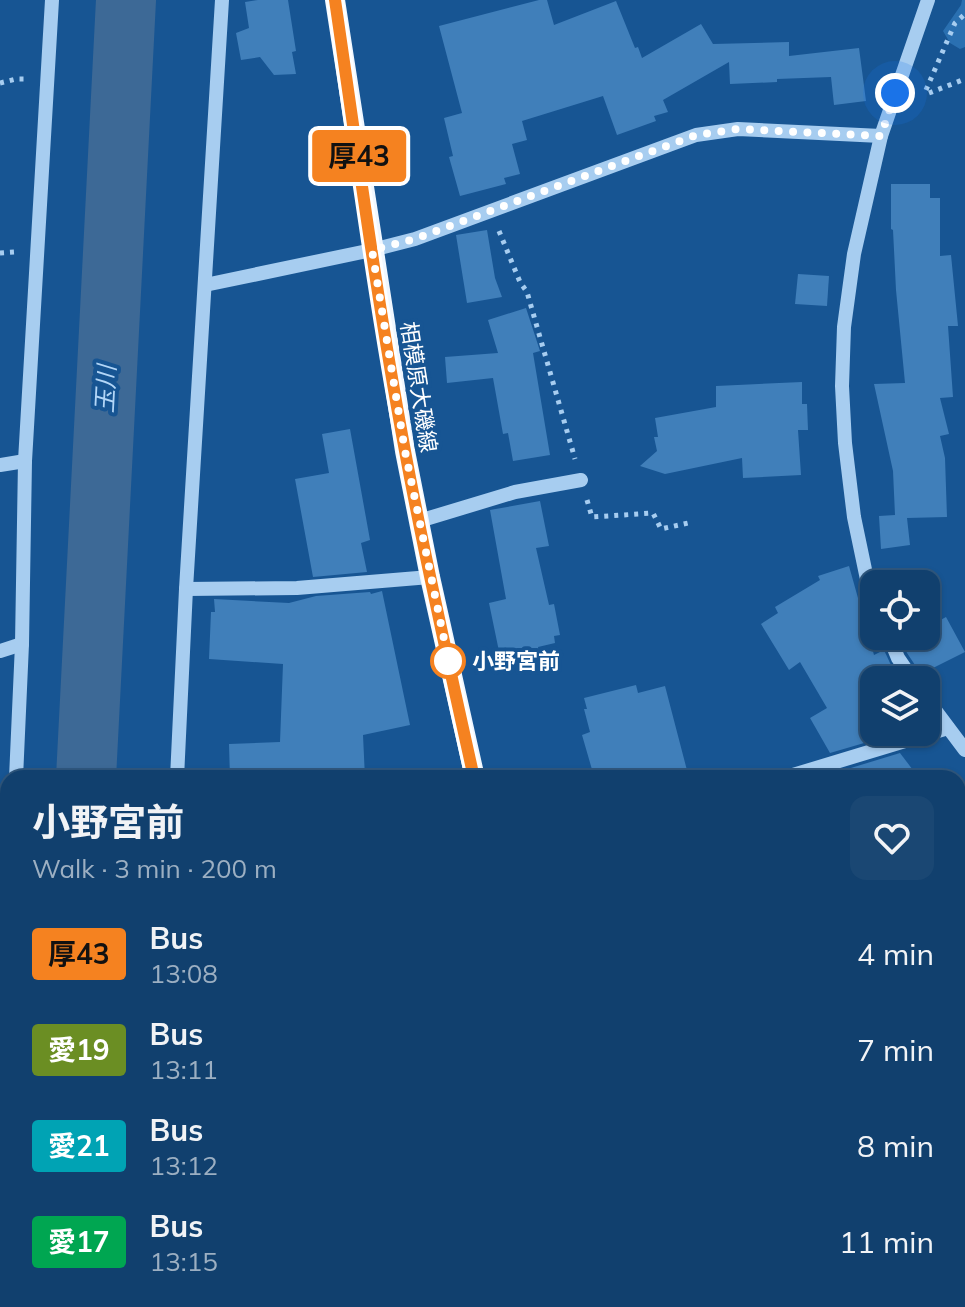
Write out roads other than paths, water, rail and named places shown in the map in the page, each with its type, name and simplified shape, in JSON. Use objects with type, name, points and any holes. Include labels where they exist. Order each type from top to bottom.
[{"type":"main road","name":"相模原大磯線","points":[[338,1],[372,250],[405,451],[473,770]]},
{"type":"street","points":[[16,770],[25,461],[52,0]]},
{"type":"street","points":[[177,770],[222,0]]},
{"type":"street","points":[[865,570],[854,517],[845,443],[842,386],[844,327],[854,254],[881,136],[928,0]]},
{"type":"street","points":[[205,285],[415,239],[696,135],[738,129],[881,136]]},
{"type":"street","points":[[0,465],[25,461]]},
{"type":"street","points":[[419,521],[515,492],[581,480]]},
{"type":"street","points":[[186,589],[297,588],[430,577]]},
{"type":"street","points":[[0,651],[22,644]]},
{"type":"street","points":[[940,717],[965,750]]},
{"type":"street","points":[[809,770],[948,728]]},
{"type":"waterway","name":"玉川","points":[[86,770],[126,0]]},
{"type":"place","name":"小野宮前","points":[[448,661]]}]
